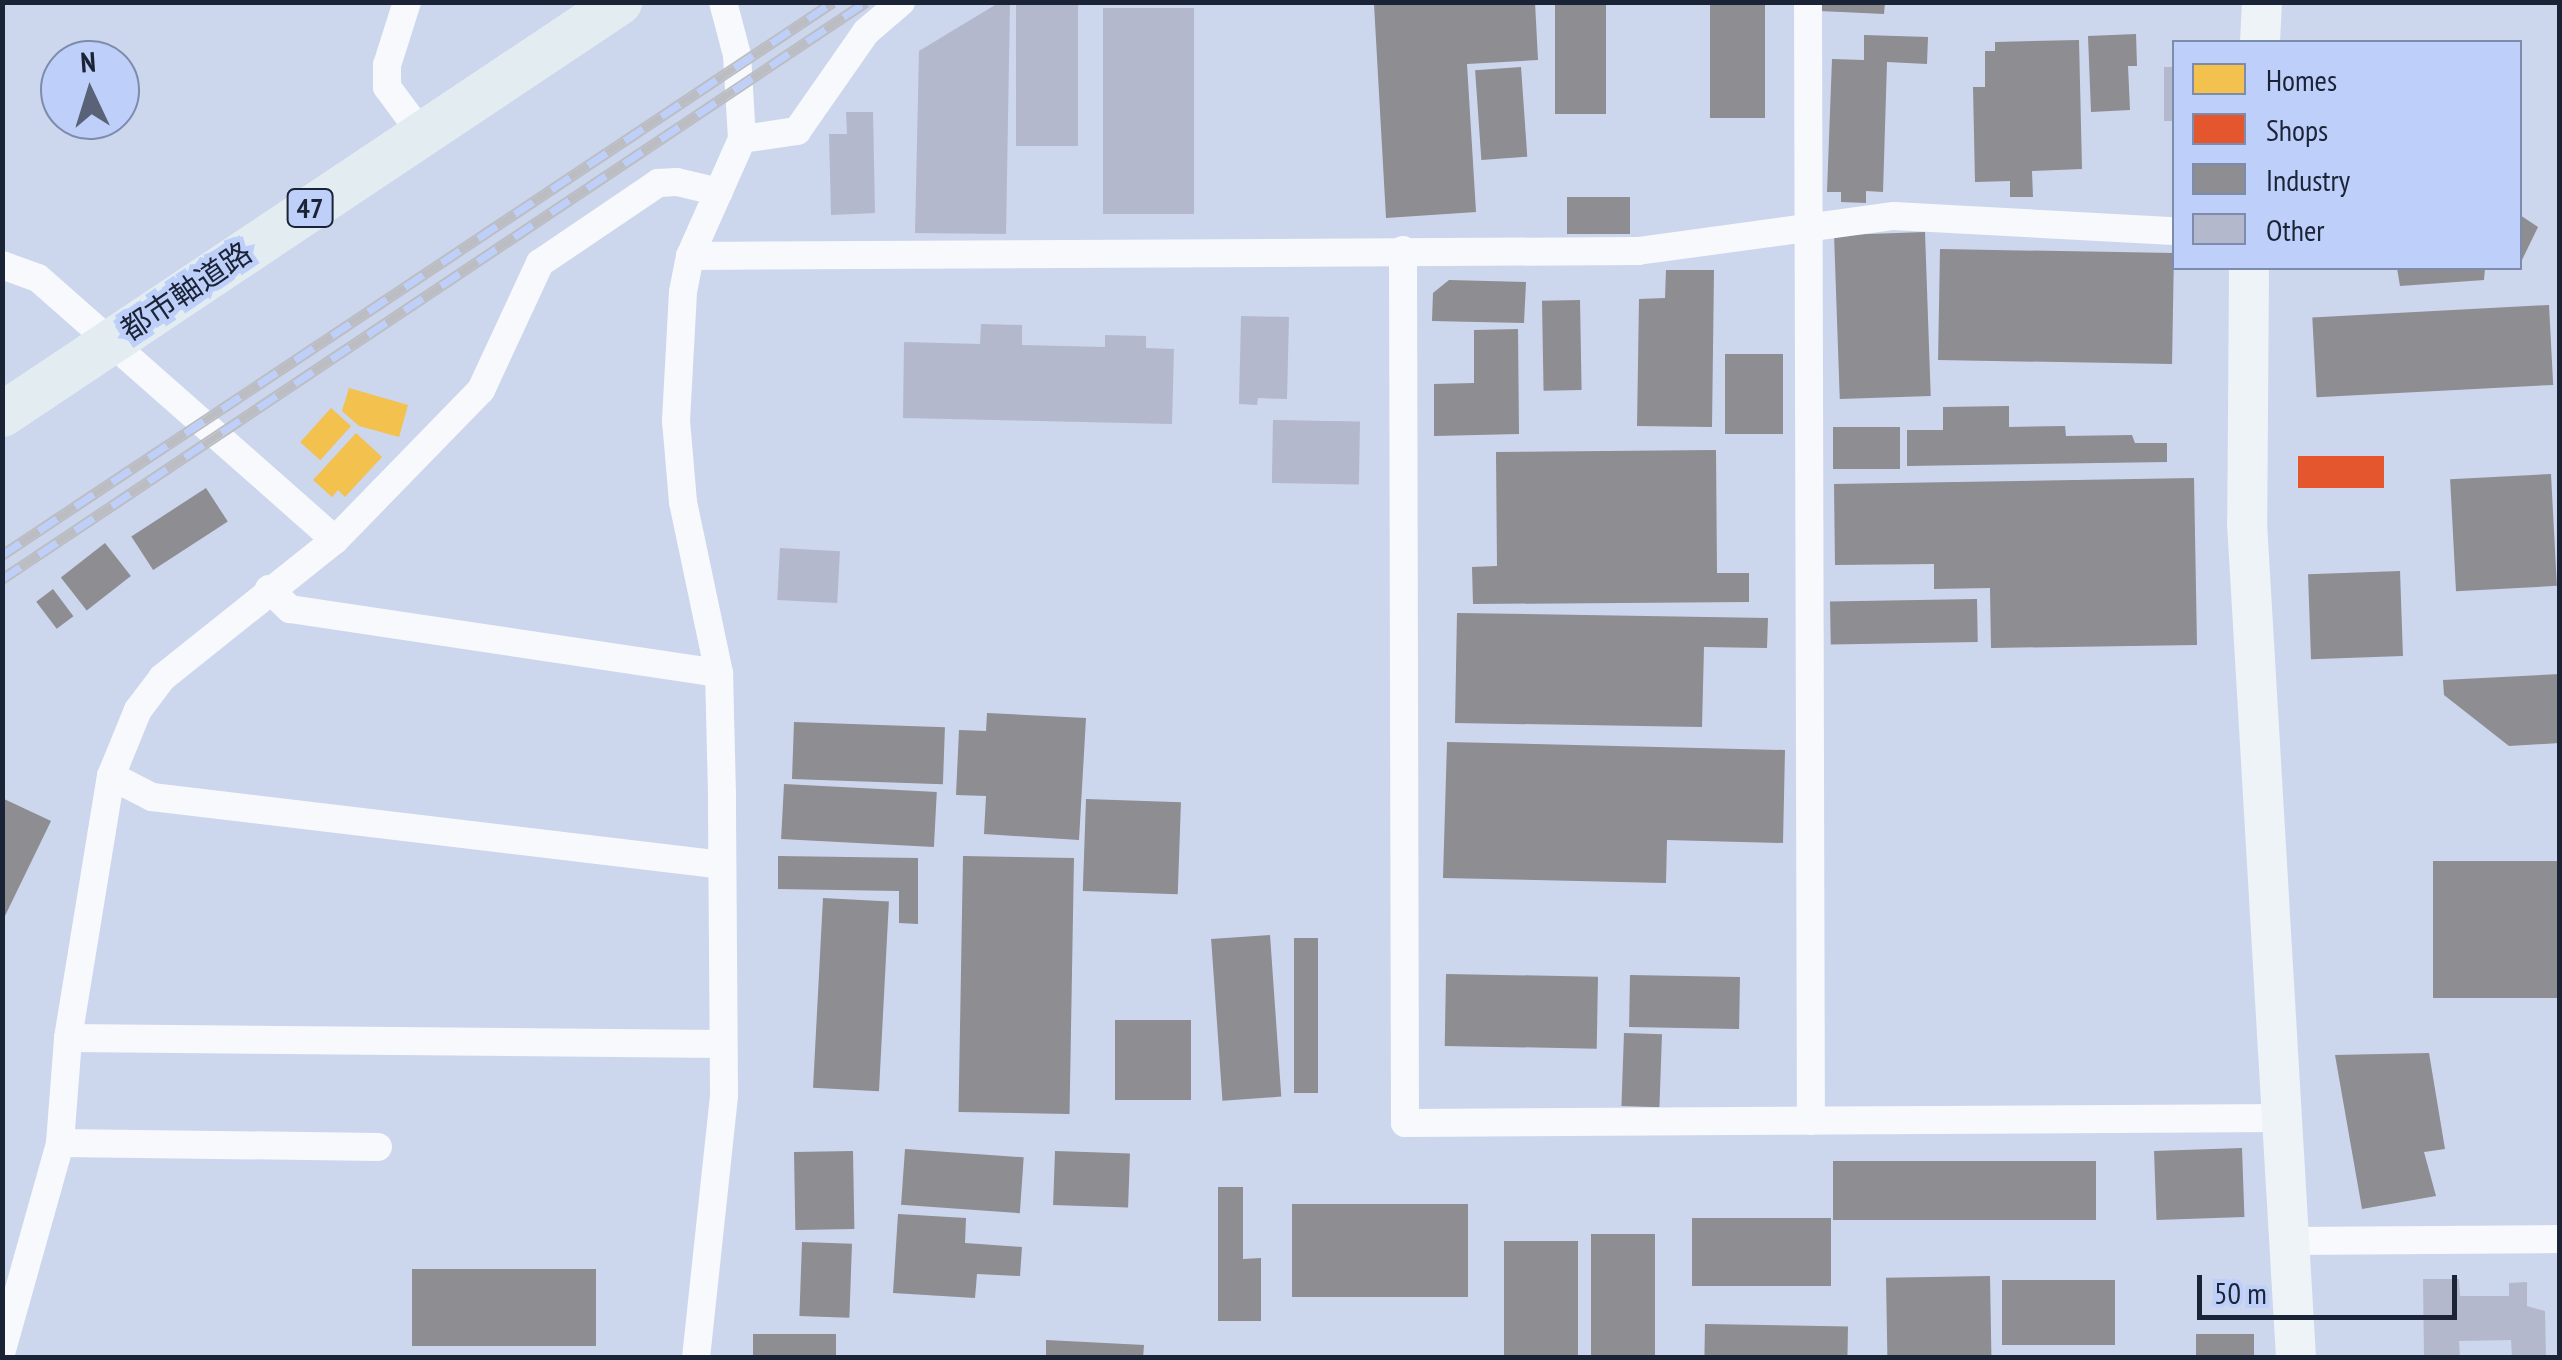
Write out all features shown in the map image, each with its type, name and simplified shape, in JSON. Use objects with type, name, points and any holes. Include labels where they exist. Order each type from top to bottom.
[{"type":"main road","name":"都市軸道路","points":[[2,414],[619,2]]},
{"type":"street","points":[[407,2],[387,65],[388,87],[421,133]]},
{"type":"street","points":[[696,1358],[724,1094],[719,673],[683,502],[676,421],[682,292],[690,256],[742,138],[737,55],[723,2]]},
{"type":"street","points":[[742,138],[797,131],[866,32],[901,2]]},
{"type":"street","points":[[1808,2],[1811,1121]]},
{"type":"street","points":[[2260,40],[2262,2]]},
{"type":"street","points":[[2,1350],[60,1144],[68,1038],[111,776],[138,710],[162,678],[334,540],[482,390],[540,264],[658,182],[677,182],[719,192]]},
{"type":"street","points":[[690,256],[1638,251],[1894,216],[2172,231]]},
{"type":"street","points":[[1403,250],[1405,1122],[2282,1118]]},
{"type":"street","points":[[2,265],[38,278],[334,540]]},
{"type":"street","points":[[2249,270],[2247,523],[2296,1358]]},
{"type":"street","points":[[269,589],[290,609],[719,673]]},
{"type":"street","points":[[111,776],[152,796],[722,865]]},
{"type":"street","points":[[68,1038],[722,1044]]},
{"type":"street","points":[[60,1144],[378,1146]]},
{"type":"street","points":[[2289,1241],[2560,1239]]},
{"type":"building: Homes","points":[[349,388],[408,405],[399,437],[359,426],[342,411]]},
{"type":"building: Homes","points":[[331,408],[351,426],[320,460],[300,442]]},
{"type":"building: Homes","points":[[356,433],[382,457],[345,497],[338,490],[332,497],[313,480]]},
{"type":"building: Shops","points":[[2298,456],[2384,456],[2384,488],[2298,488]]},
{"type":"building: Industry","points":[[1535,2],[1538,60],[1467,64],[1476,212],[1386,218],[1374,4]]},
{"type":"building: Industry","points":[[1555,2],[1606,2],[1606,114],[1555,114]]},
{"type":"building: Industry","points":[[1710,2],[1765,2],[1765,118],[1710,118]]},
{"type":"building: Industry","points":[[1821,2],[1885,2],[1884,14],[1820,11]]},
{"type":"building: Industry","points":[[2136,34],[2137,66],[2128,66],[2130,110],[2091,112],[2088,36]]},
{"type":"building: Industry","points":[[1864,35],[1928,37],[1927,64],[1887,62],[1883,192],[1866,191],[1866,203],[1841,202],[1841,192],[1827,192],[1832,59],[1864,60]]},
{"type":"building: Industry","points":[[2079,40],[2082,169],[2032,171],[2033,197],[2010,197],[2010,181],[1975,182],[1973,87],[1985,87],[1985,51],[1995,51],[1995,42]]},
{"type":"building: Industry","points":[[1521,67],[1527,157],[1481,160],[1475,70]]},
{"type":"building: Industry","points":[[1567,197],[1630,197],[1630,234],[1567,234]]},
{"type":"building: Industry","points":[[2522,216],[2538,227],[2522,260]]},
{"type":"building: Industry","points":[[1925,232],[1931,396],[1840,399],[1834,235]]},
{"type":"building: Industry","points":[[1940,249],[2172,253],[2172,364],[1938,360]]},
{"type":"building: Industry","points":[[1666,270],[1714,270],[1712,427],[1637,426],[1639,299],[1665,298]]},
{"type":"building: Industry","points":[[2397,270],[2485,270],[2484,280],[2400,286]]},
{"type":"building: Industry","points":[[1449,280],[1526,282],[1524,323],[1432,321],[1433,293]]},
{"type":"building: Industry","points":[[1580,300],[1582,390],[1544,391],[1542,301]]},
{"type":"building: Industry","points":[[2549,305],[2553,385],[2317,397],[2312,317]]},
{"type":"building: Industry","points":[[1518,329],[1519,434],[1434,436],[1434,384],[1474,383],[1474,330]]},
{"type":"building: Industry","points":[[1725,354],[1783,354],[1783,434],[1725,434]]},
{"type":"building: Industry","points":[[2009,406],[2009,427],[2065,426],[2066,436],[2132,435],[2135,443],[2167,443],[2167,462],[1907,466],[1907,430],[1943,430],[1943,407]]},
{"type":"building: Industry","points":[[1833,427],[1900,427],[1900,469],[1833,469]]},
{"type":"building: Industry","points":[[1716,450],[1717,573],[1749,573],[1749,602],[1473,604],[1472,567],[1497,566],[1496,452]]},
{"type":"building: Industry","points":[[2551,474],[2557,586],[2456,591],[2450,479]]},
{"type":"building: Industry","points":[[2194,478],[2197,645],[1991,648],[1990,588],[1934,589],[1934,564],[1835,565],[1834,484]]},
{"type":"building: Industry","points":[[206,488],[228,522],[153,570],[131,536]]},
{"type":"building: Industry","points":[[105,543],[131,576],[87,611],[61,577]]},
{"type":"building: Industry","points":[[2400,571],[2403,656],[2311,659],[2308,574]]},
{"type":"building: Industry","points":[[53,589],[73,616],[57,629],[36,602]]},
{"type":"building: Industry","points":[[1977,599],[1978,642],[1831,645],[1830,602]]},
{"type":"building: Industry","points":[[1457,613],[1768,618],[1767,648],[1704,647],[1702,727],[1455,723]]},
{"type":"building: Industry","points":[[2560,674],[2560,743],[2509,746],[2444,695],[2443,680]]},
{"type":"building: Industry","points":[[987,713],[1086,718],[1079,840],[984,834],[986,796],[956,795],[959,730],[986,731]]},
{"type":"building: Industry","points":[[794,722],[945,727],[943,784],[792,779]]},
{"type":"building: Industry","points":[[1447,742],[1785,750],[1783,843],[1667,840],[1666,883],[1443,878]]},
{"type":"building: Industry","points":[[784,784],[937,792],[934,847],[781,839]]},
{"type":"building: Industry","points":[[2,798],[51,821],[2,922]]},
{"type":"building: Industry","points":[[1086,799],[1181,802],[1178,894],[1083,891]]},
{"type":"building: Industry","points":[[778,856],[918,858],[918,924],[899,923],[899,891],[778,889]]},
{"type":"building: Industry","points":[[963,856],[1074,858],[1070,1114],[959,1112]]},
{"type":"building: Industry","points":[[2433,861],[2560,861],[2560,998],[2433,998]]},
{"type":"building: Industry","points":[[823,898],[889,901],[879,1091],[813,1088]]},
{"type":"building: Industry","points":[[1270,935],[1281,1097],[1222,1101],[1211,939]]},
{"type":"building: Industry","points":[[1294,938],[1318,938],[1318,1093],[1294,1093]]},
{"type":"building: Industry","points":[[1446,974],[1598,977],[1597,1049],[1445,1046]]},
{"type":"building: Industry","points":[[1630,975],[1740,977],[1739,1029],[1629,1027]]},
{"type":"building: Industry","points":[[1115,1020],[1191,1020],[1191,1100],[1115,1100]]},
{"type":"building: Industry","points":[[1624,1033],[1662,1034],[1659,1107],[1621,1106]]},
{"type":"building: Industry","points":[[2429,1053],[2445,1149],[2424,1152],[2436,1196],[2362,1209],[2335,1055]]},
{"type":"building: Industry","points":[[2242,1148],[2244,1217],[2156,1220],[2154,1151]]},
{"type":"building: Industry","points":[[905,1149],[1024,1157],[1020,1213],[901,1205]]},
{"type":"building: Industry","points":[[853,1151],[854,1229],[795,1230],[794,1152]]},
{"type":"building: Industry","points":[[1055,1151],[1130,1154],[1128,1208],[1053,1205]]},
{"type":"building: Industry","points":[[1833,1161],[2096,1161],[2096,1220],[1833,1220]]},
{"type":"building: Industry","points":[[1218,1187],[1243,1187],[1243,1259],[1261,1258],[1261,1321],[1218,1321]]},
{"type":"building: Industry","points":[[1292,1204],[1468,1204],[1468,1297],[1292,1297]]},
{"type":"building: Industry","points":[[898,1214],[966,1218],[965,1243],[1022,1247],[1020,1276],[977,1274],[975,1298],[893,1293]]},
{"type":"building: Industry","points":[[1692,1218],[1831,1218],[1831,1286],[1692,1286]]},
{"type":"building: Industry","points":[[1591,1234],[1655,1234],[1655,1358],[1591,1358]]},
{"type":"building: Industry","points":[[1504,1241],[1578,1241],[1578,1358],[1504,1358]]},
{"type":"building: Industry","points":[[802,1242],[852,1244],[849,1318],[799,1316]]},
{"type":"building: Industry","points":[[412,1269],[596,1269],[596,1346],[412,1346]]},
{"type":"building: Industry","points":[[1990,1276],[1991,1358],[1887,1358],[1886,1278]]},
{"type":"building: Industry","points":[[2002,1280],[2115,1280],[2115,1345],[2002,1345]]},
{"type":"building: Industry","points":[[1705,1324],[1848,1326],[1847,1358],[1704,1358]]},
{"type":"building: Industry","points":[[753,1334],[836,1334],[836,1358],[753,1358]]},
{"type":"building: Industry","points":[[2196,1334],[2254,1334],[2254,1358],[2196,1358]]},
{"type":"building: Industry","points":[[1046,1340],[1144,1345],[1143,1358],[1046,1358]]},
{"type":"building: Other","points":[[1000,2],[1010,2],[1006,234],[915,233],[919,51]]},
{"type":"building: Other","points":[[1016,2],[1078,2],[1078,146],[1016,146]]},
{"type":"building: Other","points":[[1103,8],[1194,8],[1194,214],[1103,214]]},
{"type":"building: Other","points":[[2164,67],[2172,67],[2172,121],[2164,121]]},
{"type":"building: Other","points":[[846,112],[873,112],[875,213],[831,215],[829,134],[847,134]]},
{"type":"building: Other","points":[[1241,316],[1289,317],[1287,399],[1258,398],[1257,405],[1239,404]]},
{"type":"building: Other","points":[[981,324],[1022,325],[1022,345],[1105,347],[1105,335],[1146,336],[1146,348],[1174,349],[1172,424],[903,418],[904,342],[980,344]]},
{"type":"building: Other","points":[[1273,420],[1360,422],[1359,485],[1272,483]]},
{"type":"building: Other","points":[[780,548],[840,551],[837,603],[777,600]]},
{"type":"building: Other","points":[[2423,1279],[2459,1279],[2460,1296],[2509,1296],[2509,1283],[2527,1282],[2527,1306],[2545,1311],[2546,1358],[2512,1358],[2511,1340],[2459,1341],[2460,1358],[2424,1358]]},
{"type":"railway","points":[[2,555],[833,2]]},
{"type":"railway","points":[[2,579],[866,2]]}]
